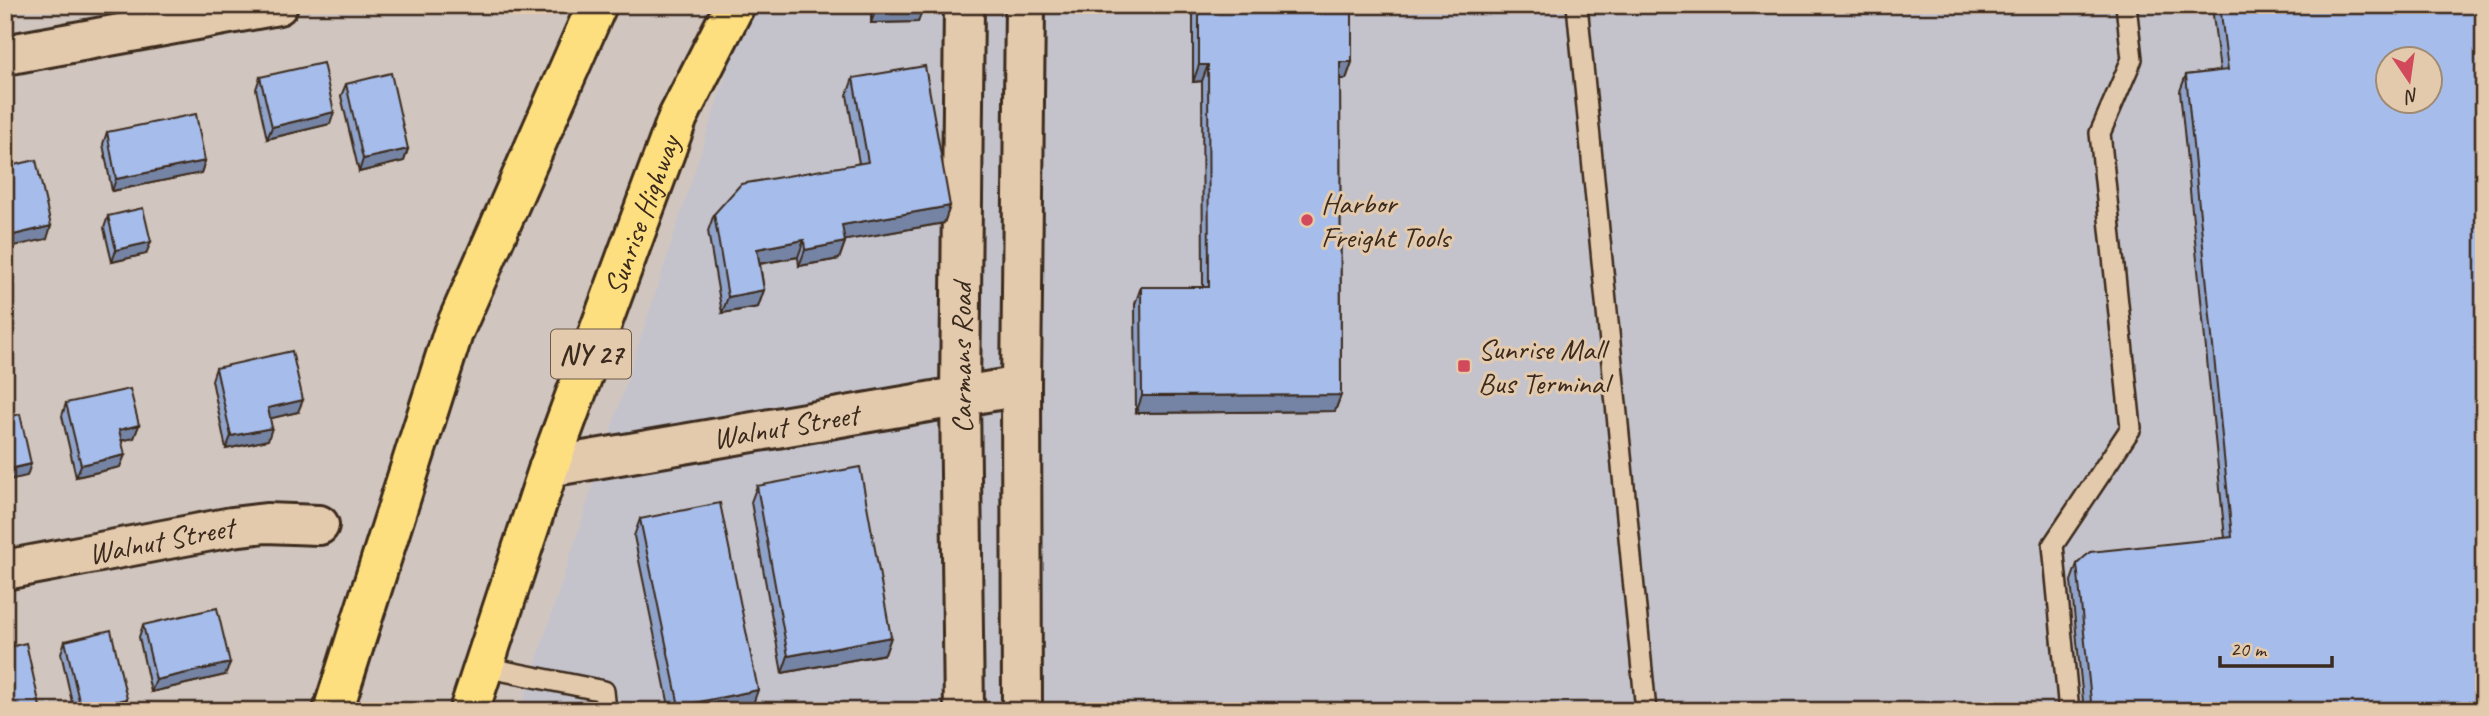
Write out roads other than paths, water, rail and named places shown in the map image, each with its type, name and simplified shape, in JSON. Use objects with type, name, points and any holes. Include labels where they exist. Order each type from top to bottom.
[{"type":"highway","points":[[333,711],[453,333],[597,5]]},
{"type":"highway","name":"Sunrise Highway","points":[[469,711],[550,467],[677,117],[735,5]]},
{"type":"street","points":[[5,55],[278,5]]},
{"type":"street","name":"Carmans Road","points":[[964,5],[960,396],[964,711]]},
{"type":"street","name":"Carmans Road","points":[[1022,711],[1021,386],[1025,5]]},
{"type":"street","name":"Walnut Street","points":[[550,467],[1021,386]]},
{"type":"street","name":"Walnut Street","points":[[5,570],[232,527],[266,523],[319,525]]},
{"type":"lane","points":[[1577,5],[1646,711]]},
{"type":"lane","points":[[2069,711],[2053,545],[2131,428],[2100,133],[2132,59],[2126,5]]},
{"type":"lane","points":[[484,667],[604,691],[606,711]]},
{"type":"place","name":"Harbor Freight Tools","points":[[1307,220]]},
{"type":"place","name":"Sunrise Mall Bus Terminal","points":[[1464,366]]}]
